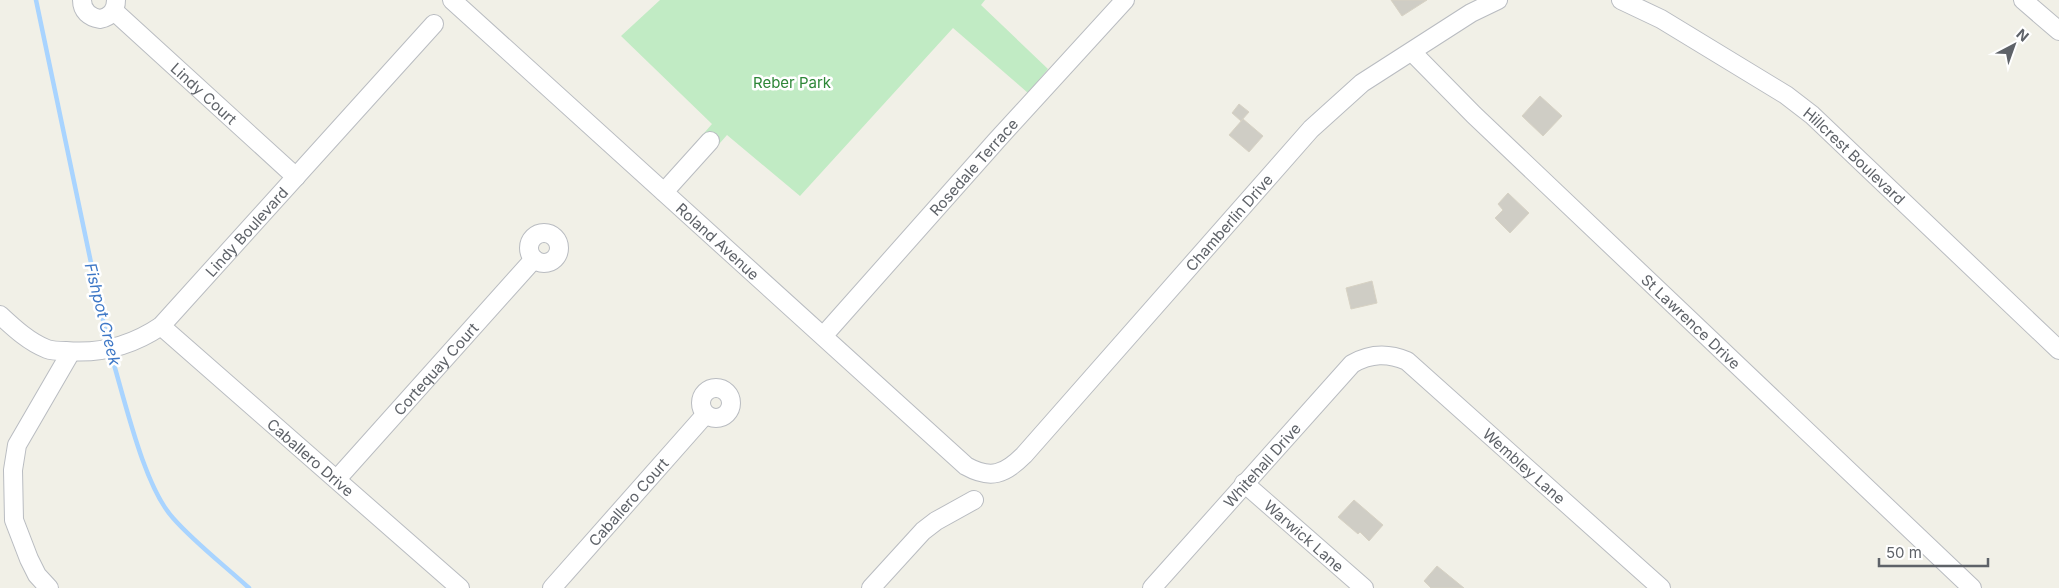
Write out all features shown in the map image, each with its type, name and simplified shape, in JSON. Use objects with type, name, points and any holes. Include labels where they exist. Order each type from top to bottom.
[{"type":"street","name":"Lindy Court","points":[[82,0],[84,10],[94,18],[106,18],[115,5],[296,177]]},
{"type":"street","name":"Roland Avenue","points":[[452,0],[966,466],[987,474]]},
{"type":"street","name":"Rosedale Terrace","points":[[824,336],[996,140],[1125,0]]},
{"type":"street","name":"Chamberlin Drive","points":[[987,474],[1006,470],[1024,455],[1311,129],[1362,84],[1471,13],[1498,0]]},
{"type":"street","name":"Hillcrest Boulevard","points":[[1621,0],[1668,24],[1786,95],[1812,115],[2059,350]]},
{"type":"street","points":[[2023,0],[2059,31]]},
{"type":"street","name":"Lindy Boulevard","points":[[0,316],[19,332],[49,350],[89,352],[127,344],[145,337],[161,326],[434,24]]},
{"type":"street","name":"St Lawrence Drive","points":[[1412,52],[1474,115],[1972,588]]},
{"type":"street","points":[[664,192],[710,141]]},
{"type":"street","name":"Cortequay Court","points":[[337,479],[534,259]]},
{"type":"street","name":"Caballero Drive","points":[[161,326],[460,588]]},
{"type":"street","points":[[49,588],[37,575],[29,560],[14,520],[13,470],[17,445],[71,352]]},
{"type":"street","name":"Whitehall Drive","points":[[1152,588],[1352,364],[1364,357],[1381,354]]},
{"type":"street","name":"Wembley Lane","points":[[1381,354],[1396,356],[1407,361],[1662,588]]},
{"type":"street","name":"Caballero Court","points":[[552,588],[705,415]]},
{"type":"street","name":"Warwick Lane","points":[[1244,483],[1364,588]]},
{"type":"street","points":[[871,588],[923,531],[936,521],[974,500]]},
{"type":"green space","name":"Reber Park","points":[[660,0],[985,0],[981,5],[1048,69],[1028,93],[953,28],[800,196],[727,135],[705,160],[691,148],[712,124],[621,36]]},
{"type":"building","points":[[1391,0],[1427,0],[1402,16]]},
{"type":"building","points":[[1540,96],[1562,116],[1543,136],[1522,116]]},
{"type":"building","points":[[1239,104],[1249,112],[1241,121],[1232,113]]},
{"type":"building","points":[[1243,119],[1263,136],[1249,152],[1229,135]]},
{"type":"building","points":[[1508,193],[1529,213],[1510,233],[1495,218],[1503,210],[1498,204]]},
{"type":"building","points":[[1372,281],[1377,303],[1351,309],[1346,288]]},
{"type":"building","points":[[1354,500],[1383,525],[1369,541],[1360,532],[1358,534],[1338,517]]},
{"type":"building","points":[[1437,566],[1464,588],[1431,588],[1424,581]]},
{"type":"waterway","name":"Fishpot Creek","points":[[36,0],[108,344]]},
{"type":"waterway","name":"Fishpot Creek","points":[[110,351],[144,463],[162,503],[190,536],[249,588]]}]
